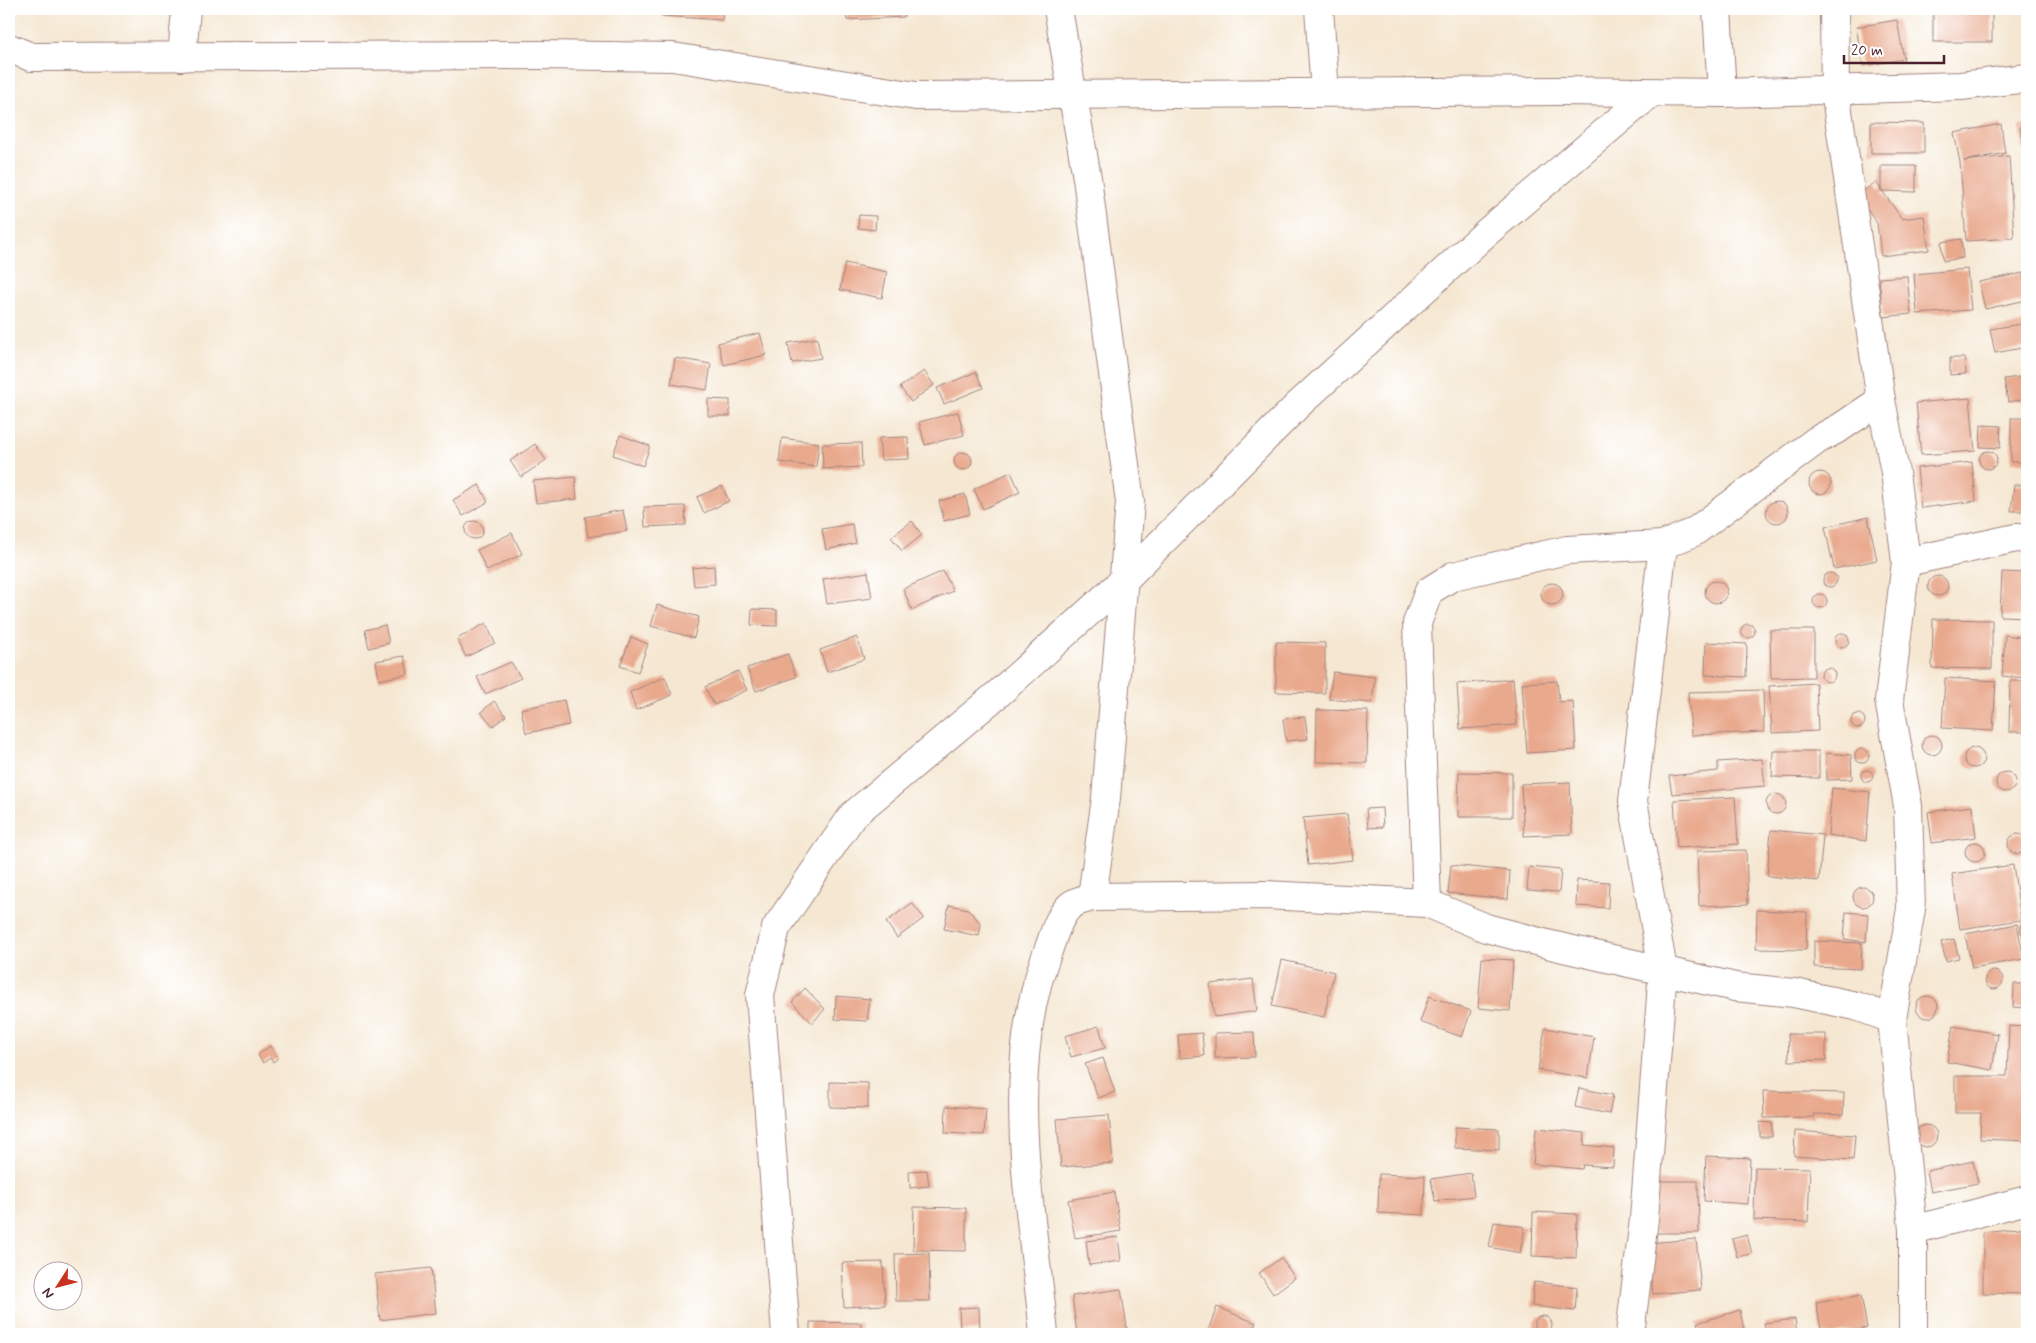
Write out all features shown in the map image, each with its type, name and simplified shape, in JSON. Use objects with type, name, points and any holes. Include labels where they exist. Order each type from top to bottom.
[{"type":"street","points":[[182,57],[186,9]]},
{"type":"street","points":[[1058,9],[1088,178],[1130,502],[1106,798],[1092,897]]},
{"type":"street","points":[[1319,9],[1324,92]]},
{"type":"street","points":[[1717,9],[1722,93]]},
{"type":"street","points":[[1834,9],[1836,91],[1881,400],[1895,472],[1906,562],[1890,700],[1908,806],[1910,909],[1892,1019],[1913,1230],[1913,1334]]},
{"type":"street","points":[[9,48],[31,57],[529,55],[673,57],[916,96],[1072,93],[1559,91],[1722,93],[1961,86],[2027,78]]},
{"type":"street","points":[[786,1334],[760,995],[776,928],[853,815],[999,693],[1124,581],[1298,405],[1486,234],[1651,93]]},
{"type":"street","points":[[1427,903],[1417,623],[1429,591],[1453,576],[1566,550],[1663,545],[1694,532],[1817,440],[1842,427],[1881,400]]},
{"type":"street","points":[[1906,562],[2016,538],[2027,539]]},
{"type":"street","points":[[1630,1334],[1644,1219],[1663,970],[1633,801],[1663,545]]},
{"type":"street","points":[[1044,1334],[1025,1159],[1023,1064],[1040,969],[1059,921],[1072,904],[1092,897],[1265,895],[1427,903],[1486,928],[1555,946],[1735,987],[1794,993],[1856,1006],[1892,1019]]},
{"type":"street","points":[[1913,1230],[2027,1200]]},
{"type":"building","points":[[661,9],[723,9],[722,20],[661,16]]},
{"type":"building","points":[[846,9],[904,9],[904,17],[847,20]]},
{"type":"building","points":[[1933,9],[1992,9],[1992,42],[1933,42]]},
{"type":"building","points":[[1897,20],[1904,59],[1863,66],[1856,27]]},
{"type":"building","points":[[1871,122],[1924,123],[1924,153],[1871,153]]},
{"type":"building","points":[[2001,124],[2005,153],[1964,161],[2009,156],[2014,238],[1966,241],[1960,162],[1954,133]]},
{"type":"building","points":[[2027,125],[2027,149],[2023,150],[2020,126]]},
{"type":"building","points":[[1881,166],[1916,166],[1916,192],[1881,191]]},
{"type":"building","points":[[1876,182],[1902,219],[1924,216],[1929,250],[1881,256],[1877,223],[1858,195]]},
{"type":"building","points":[[859,215],[876,216],[875,230],[858,228]]},
{"type":"building","points":[[1961,239],[1963,258],[1943,261],[1941,242]]},
{"type":"building","points":[[845,263],[887,272],[882,298],[840,290]]},
{"type":"building","points":[[1967,269],[1971,310],[1917,314],[1914,274]]},
{"type":"building","points":[[2023,273],[2027,300],[1985,309],[1979,282]]},
{"type":"building","points":[[1907,276],[1911,314],[1883,317],[1879,278]]},
{"type":"building","points":[[2027,323],[2027,347],[1995,353],[1990,329]]},
{"type":"building","points":[[760,333],[766,355],[724,365],[718,343]]},
{"type":"building","points":[[817,338],[821,358],[792,363],[788,343]]},
{"type":"building","points":[[675,358],[711,364],[707,390],[671,384]]},
{"type":"building","points":[[1950,358],[1965,358],[1966,374],[1950,375]]},
{"type":"building","points":[[924,371],[934,385],[911,402],[900,387]]},
{"type":"building","points":[[976,372],[983,388],[944,404],[937,388]]},
{"type":"building","points":[[2027,376],[2027,399],[2008,402],[2004,379]]},
{"type":"building","points":[[1970,398],[1975,451],[1921,455],[1916,403]]},
{"type":"building","points":[[708,399],[730,400],[730,416],[708,416]]},
{"type":"building","points":[[958,412],[964,435],[925,445],[919,422]]},
{"type":"building","points":[[2011,418],[2027,418],[2027,462],[2011,462]]},
{"type":"building","points":[[1981,425],[2001,426],[2000,448],[1980,447]]},
{"type":"building","points":[[620,435],[650,446],[643,466],[613,455]]},
{"type":"building","points":[[908,437],[909,459],[881,460],[879,438]]},
{"type":"building","points":[[782,438],[819,443],[816,467],[779,462]]},
{"type":"building","points":[[861,443],[862,467],[823,469],[822,444]]},
{"type":"building","points":[[535,444],[546,460],[521,477],[510,461]]},
{"type":"building","points":[[1988,451],[1994,454],[1997,460],[1994,466],[1988,469],[1982,466],[1979,460],[1982,454]]},
{"type":"building","points":[[959,452],[967,452],[972,457],[970,468],[959,470],[954,465],[954,457]]},
{"type":"building","points":[[1972,462],[1976,501],[1921,508],[1917,468]]},
{"type":"building","points":[[1011,472],[1020,492],[983,509],[974,489]]},
{"type":"building","points":[[1820,472],[1828,475],[1831,483],[1828,491],[1820,494],[1812,491],[1809,483],[1812,475]]},
{"type":"building","points":[[575,477],[577,499],[536,503],[533,481]]},
{"type":"building","points":[[479,485],[488,502],[463,516],[453,500]]},
{"type":"building","points":[[2014,485],[2027,485],[2027,511],[2011,511]]},
{"type":"building","points":[[722,486],[729,501],[704,513],[697,497]]},
{"type":"building","points":[[965,494],[970,514],[944,521],[939,501]]},
{"type":"building","points":[[1777,501],[1785,504],[1788,512],[1785,520],[1777,523],[1769,520],[1766,512],[1769,504]]},
{"type":"building","points":[[685,506],[686,525],[645,527],[644,507]]},
{"type":"building","points":[[623,510],[627,531],[588,537],[585,517]]},
{"type":"building","points":[[1868,517],[1877,560],[1834,569],[1825,527]]},
{"type":"building","points":[[474,521],[480,524],[483,530],[480,536],[474,539],[468,536],[465,530],[468,524]]},
{"type":"building","points":[[912,521],[922,535],[902,551],[891,537]]},
{"type":"building","points":[[852,524],[856,543],[826,550],[822,529]]},
{"type":"building","points":[[512,533],[522,554],[487,571],[477,550]]},
{"type":"building","points":[[714,566],[715,584],[694,586],[692,568]]},
{"type":"building","points":[[943,571],[953,591],[912,610],[903,589]]},
{"type":"building","points":[[868,572],[872,598],[827,604],[823,579]]},
{"type":"building","points":[[2002,572],[2027,573],[2027,617],[2000,616]]},
{"type":"building","points":[[1830,573],[1835,575],[1837,580],[1835,585],[1830,587],[1825,585],[1823,580],[1825,575]]},
{"type":"building","points":[[1938,576],[1945,579],[1948,586],[1945,593],[1938,596],[1931,593],[1928,586],[1931,579]]},
{"type":"building","points":[[1716,581],[1724,584],[1727,592],[1724,600],[1716,603],[1708,600],[1705,592],[1708,584]]},
{"type":"building","points":[[1552,583],[1560,586],[1563,594],[1560,602],[1552,605],[1544,602],[1541,594],[1544,586]]},
{"type":"building","points":[[1820,594],[1825,596],[1827,601],[1825,606],[1820,608],[1815,606],[1813,601],[1815,596]]},
{"type":"building","points":[[657,605],[699,617],[694,638],[651,626]]},
{"type":"building","points":[[752,609],[777,610],[777,626],[751,625]]},
{"type":"building","points":[[1933,619],[1992,620],[1992,669],[1932,668]]},
{"type":"building","points":[[486,623],[495,643],[466,657],[457,639]]},
{"type":"building","points":[[1748,624],[1753,626],[1755,631],[1753,636],[1748,638],[1743,636],[1741,631],[1743,626]]},
{"type":"building","points":[[385,625],[389,643],[369,648],[365,630]]},
{"type":"building","points":[[1770,630],[1814,630],[1814,677],[1771,678]]},
{"type":"building","points":[[1842,633],[1847,635],[1849,640],[1847,645],[1842,647],[1837,645],[1835,640],[1837,635]]},
{"type":"building","points":[[2005,635],[2027,638],[2027,678],[2002,676]]},
{"type":"building","points":[[631,637],[648,644],[638,672],[620,666]]},
{"type":"building","points":[[857,637],[864,659],[827,672],[820,650]]},
{"type":"building","points":[[1276,642],[1325,643],[1325,693],[1276,692]]},
{"type":"building","points":[[1706,642],[1747,644],[1746,677],[1705,675]]},
{"type":"building","points":[[788,654],[796,677],[756,691],[747,668]]},
{"type":"building","points":[[404,656],[408,674],[379,680],[376,661]]},
{"type":"building","points":[[511,662],[521,678],[485,694],[477,677]]},
{"type":"building","points":[[1828,668],[1833,670],[1835,675],[1833,680],[1828,682],[1823,680],[1821,675],[1823,670]]},
{"type":"building","points":[[738,671],[747,690],[714,705],[705,687]]},
{"type":"building","points":[[1333,672],[1375,677],[1372,703],[1329,699]]},
{"type":"building","points":[[665,677],[672,695],[636,710],[630,692]]},
{"type":"building","points":[[1945,678],[1996,681],[1993,731],[1942,728]]},
{"type":"building","points":[[1513,679],[1517,725],[1460,729],[1457,684]]},
{"type":"building","points":[[1557,681],[1559,702],[1573,701],[1576,750],[1527,753],[1522,683]]},
{"type":"building","points":[[2010,681],[2027,681],[2027,732],[2009,732]]},
{"type":"building","points":[[1816,683],[1818,731],[1772,733],[1769,686]]},
{"type":"building","points":[[1763,690],[1764,732],[1691,735],[1688,692]]},
{"type":"building","points":[[564,700],[569,725],[526,733],[521,709]]},
{"type":"building","points":[[494,701],[506,716],[493,726],[481,712]]},
{"type":"building","points":[[1317,710],[1368,711],[1367,763],[1316,762]]},
{"type":"building","points":[[1855,714],[1861,714],[1865,721],[1861,728],[1855,728],[1851,724],[1851,718]]},
{"type":"building","points":[[1305,717],[1308,739],[1286,741],[1283,719]]},
{"type":"building","points":[[1932,735],[1939,738],[1942,745],[1939,752],[1932,755],[1925,752],[1922,745],[1925,738]]},
{"type":"building","points":[[1974,748],[1981,751],[1984,758],[1981,765],[1974,768],[1967,765],[1964,758],[1967,751]]},
{"type":"building","points":[[1859,749],[1865,749],[1869,756],[1865,763],[1859,763],[1855,759],[1855,753]]},
{"type":"building","points":[[1773,751],[1819,751],[1819,778],[1772,777]]},
{"type":"building","points":[[1826,753],[1851,755],[1852,779],[1827,780]]},
{"type":"building","points":[[1762,759],[1765,786],[1672,794],[1669,776],[1718,771],[1718,762]]},
{"type":"building","points":[[1865,770],[1869,770],[1873,776],[1869,782],[1865,782],[1861,778],[1861,774]]},
{"type":"building","points":[[1459,772],[1512,773],[1512,817],[1458,817]]},
{"type":"building","points":[[2006,772],[2013,775],[2016,782],[2013,789],[2006,792],[1999,789],[1996,782],[1999,775]]},
{"type":"building","points":[[1570,782],[1572,834],[1524,836],[1521,784]]},
{"type":"building","points":[[1832,788],[1870,792],[1866,841],[1828,835]]},
{"type":"building","points":[[1776,794],[1783,797],[1786,804],[1783,811],[1776,814],[1769,811],[1766,804],[1769,797]]},
{"type":"building","points":[[1735,797],[1738,844],[1677,848],[1674,800]]},
{"type":"building","points":[[1972,806],[1976,837],[1932,843],[1928,812]]},
{"type":"building","points":[[1382,808],[1383,827],[1368,828],[1366,809]]},
{"type":"building","points":[[1347,814],[1353,860],[1308,865],[1303,818]]},
{"type":"building","points":[[1771,830],[1823,835],[1819,881],[1767,876]]},
{"type":"building","points":[[2018,834],[2025,837],[2028,844],[2025,851],[2018,854],[2011,851],[2008,844],[2011,837]]},
{"type":"building","points":[[1975,842],[1982,845],[1985,852],[1982,859],[1975,862],[1968,859],[1965,852],[1968,845]]},
{"type":"building","points":[[1746,850],[1748,904],[1699,906],[1697,851]]},
{"type":"building","points":[[1451,865],[1510,871],[1508,899],[1448,893]]},
{"type":"building","points":[[2013,865],[2021,920],[1960,929],[1952,874]]},
{"type":"building","points":[[1529,867],[1561,870],[1559,892],[1527,890]]},
{"type":"building","points":[[1577,880],[1609,882],[1608,908],[1576,906]]},
{"type":"building","points":[[1863,887],[1870,890],[1873,897],[1870,904],[1863,907],[1856,904],[1853,897],[1856,890]]},
{"type":"building","points":[[912,903],[924,918],[897,938],[886,922]]},
{"type":"building","points":[[949,905],[968,909],[981,924],[979,936],[944,929]]},
{"type":"building","points":[[1757,910],[1807,912],[1806,950],[1756,949]]},
{"type":"building","points":[[1846,912],[1868,914],[1866,942],[1844,939]]},
{"type":"building","points":[[2027,920],[2027,940],[2020,931],[2022,924]]},
{"type":"building","points":[[2017,924],[2024,959],[1972,968],[1965,934]]},
{"type":"building","points":[[1954,939],[1959,958],[1946,961],[1941,942]]},
{"type":"building","points":[[1814,941],[1862,943],[1861,969],[1814,967]]},
{"type":"building","points":[[1482,958],[1513,960],[1510,1011],[1478,1008]]},
{"type":"building","points":[[1282,960],[1334,972],[1324,1017],[1272,1006]]},
{"type":"building","points":[[1994,971],[2000,974],[2003,980],[2000,986],[1994,989],[1988,986],[1985,980],[1988,974]]},
{"type":"building","points":[[2026,976],[2027,1008],[2013,1007],[2014,984],[2025,984]]},
{"type":"building","points":[[1253,979],[1257,1011],[1214,1017],[1210,984]]},
{"type":"building","points":[[805,988],[825,1009],[812,1023],[792,1002]]},
{"type":"building","points":[[836,996],[870,999],[867,1021],[835,1019]]},
{"type":"building","points":[[1429,996],[1471,1011],[1462,1037],[1420,1022]]},
{"type":"building","points":[[1927,996],[1937,1003],[1938,1007],[1931,1017],[1927,1018],[1917,1011],[1916,1007],[1923,997]]},
{"type":"building","points":[[1099,1026],[1105,1048],[1071,1057],[1065,1036]]},
{"type":"building","points":[[1953,1026],[1998,1034],[1992,1070],[1947,1062]]},
{"type":"building","points":[[2009,1026],[2027,1027],[2027,1141],[1980,1139],[1981,1113],[1955,1113],[1955,1076],[2007,1076]]},
{"type":"building","points":[[1545,1028],[1594,1037],[1588,1078],[1538,1070]]},
{"type":"building","points":[[1254,1032],[1255,1057],[1215,1058],[1215,1033]]},
{"type":"building","points":[[1202,1033],[1204,1056],[1180,1058],[1178,1035]]},
{"type":"building","points":[[1788,1034],[1826,1034],[1826,1060],[1789,1061]]},
{"type":"building","points":[[270,1046],[278,1058],[273,1062],[270,1058],[263,1063],[258,1055]]},
{"type":"building","points":[[1103,1058],[1115,1092],[1098,1098],[1085,1064]]},
{"type":"building","points":[[830,1082],[868,1083],[868,1108],[830,1107]]},
{"type":"building","points":[[1579,1088],[1613,1095],[1609,1114],[1575,1107]]},
{"type":"building","points":[[1763,1091],[1844,1093],[1843,1115],[1813,1114],[1814,1117],[1764,1118]]},
{"type":"building","points":[[946,1106],[986,1109],[984,1135],[945,1133]]},
{"type":"building","points":[[1109,1115],[1113,1163],[1061,1167],[1057,1119]]},
{"type":"building","points":[[1760,1122],[1772,1123],[1772,1137],[1760,1137]]},
{"type":"building","points":[[1926,1125],[1936,1132],[1937,1136],[1930,1146],[1926,1147],[1916,1140],[1915,1136],[1922,1126]]},
{"type":"building","points":[[1455,1127],[1499,1129],[1499,1150],[1455,1148]]},
{"type":"building","points":[[1536,1128],[1585,1133],[1584,1145],[1614,1148],[1613,1167],[1583,1165],[1582,1169],[1533,1164]]},
{"type":"building","points":[[1795,1131],[1855,1135],[1853,1160],[1794,1156]]},
{"type":"building","points":[[1706,1156],[1750,1158],[1748,1204],[1704,1201]]},
{"type":"building","points":[[1973,1161],[1978,1183],[1931,1192],[1927,1171]]},
{"type":"building","points":[[1755,1167],[1810,1168],[1808,1222],[1754,1220]]},
{"type":"building","points":[[927,1170],[929,1186],[910,1188],[909,1171]]},
{"type":"building","points":[[1471,1173],[1474,1196],[1435,1201],[1431,1179]]},
{"type":"building","points":[[1379,1174],[1425,1176],[1424,1215],[1378,1213]]},
{"type":"building","points":[[1654,1181],[1698,1181],[1699,1233],[1654,1233]]},
{"type":"building","points":[[1114,1192],[1121,1231],[1075,1238],[1068,1200]]},
{"type":"building","points":[[914,1207],[966,1208],[966,1251],[913,1250]]},
{"type":"building","points":[[1533,1212],[1577,1214],[1576,1258],[1532,1256]]},
{"type":"building","points":[[1494,1222],[1525,1227],[1520,1253],[1489,1247]]},
{"type":"building","points":[[2027,1227],[2027,1294],[1983,1293],[1983,1232]]},
{"type":"building","points":[[1747,1235],[1752,1254],[1737,1257],[1732,1239]]},
{"type":"building","points":[[1118,1237],[1121,1261],[1089,1265],[1086,1241]]},
{"type":"building","points":[[1696,1239],[1701,1290],[1653,1294],[1648,1243]]},
{"type":"building","points":[[929,1253],[930,1301],[896,1301],[895,1254]]},
{"type":"building","points":[[1281,1258],[1295,1278],[1273,1294],[1259,1273]]},
{"type":"building","points":[[883,1262],[885,1305],[844,1307],[842,1263]]},
{"type":"building","points":[[431,1268],[436,1313],[380,1320],[375,1274]]},
{"type":"building","points":[[1534,1282],[1577,1287],[1575,1311],[1532,1306]]},
{"type":"building","points":[[1121,1289],[1128,1334],[1077,1334],[1072,1296]]},
{"type":"building","points":[[1861,1295],[1867,1328],[1834,1334],[1822,1334],[1816,1303]]},
{"type":"building","points":[[979,1307],[980,1330],[960,1331],[959,1308]]},
{"type":"building","points":[[1217,1307],[1256,1323],[1252,1334],[1207,1333]]},
{"type":"building","points":[[1740,1310],[1745,1334],[1701,1334],[1697,1323]]},
{"type":"building","points":[[1539,1316],[1547,1316],[1552,1321],[1550,1332],[1539,1334],[1534,1329],[1534,1321]]},
{"type":"building","points":[[1795,1319],[1797,1334],[1766,1334],[1764,1323]]},
{"type":"building","points":[[810,1322],[861,1323],[861,1334],[810,1334]]}]
